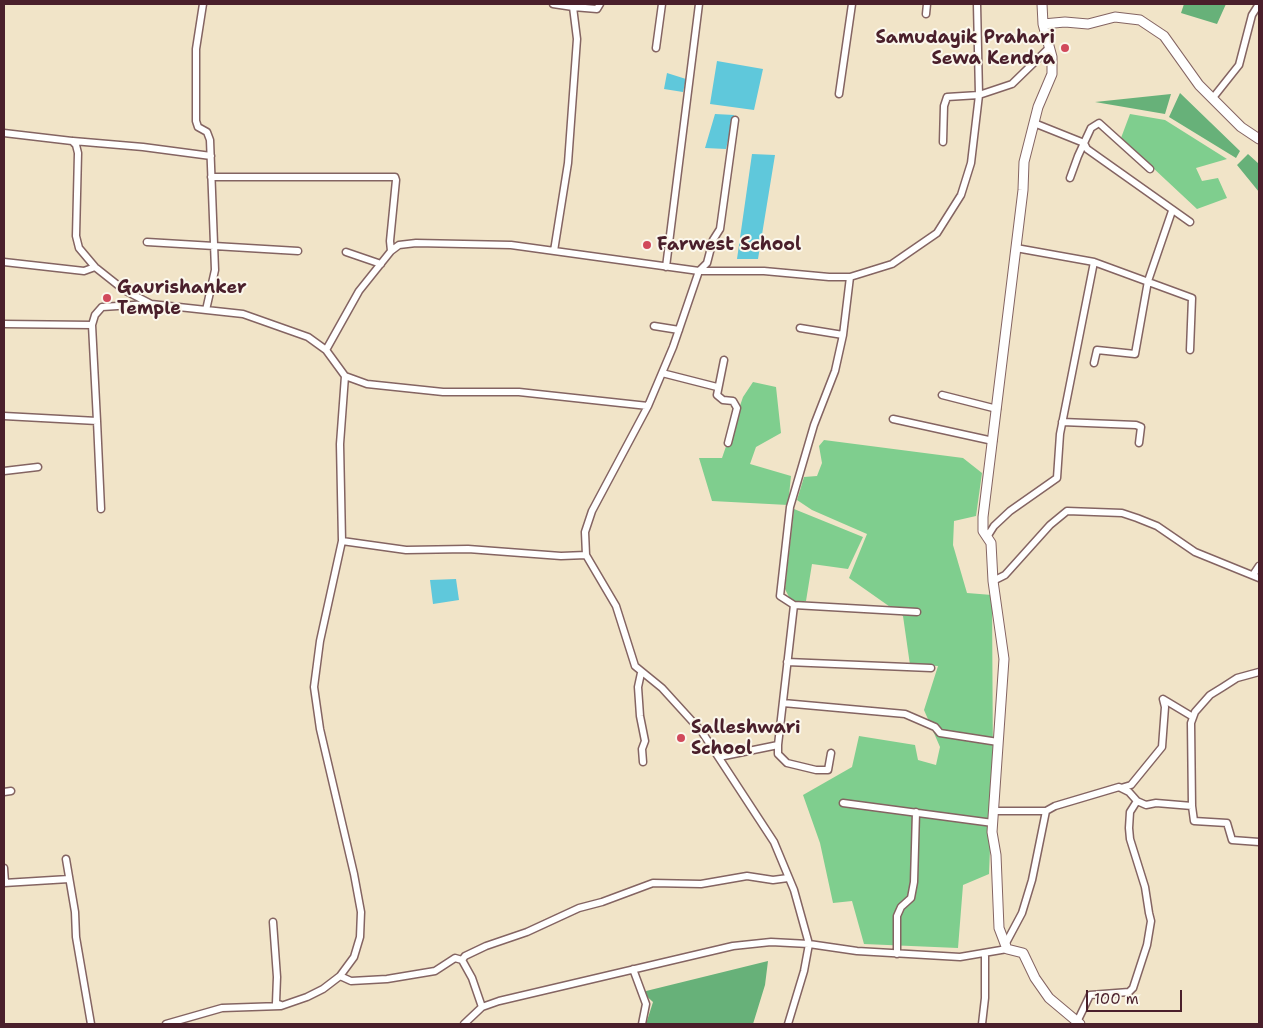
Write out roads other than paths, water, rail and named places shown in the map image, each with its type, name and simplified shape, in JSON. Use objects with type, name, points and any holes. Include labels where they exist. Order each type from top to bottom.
[{"type":"street","points":[[203,4],[196,49],[196,121],[198,127],[209,136],[215,270],[206,310]]},
{"type":"street","points":[[553,4],[597,9],[600,4]]},
{"type":"street","points":[[656,48],[662,4]]},
{"type":"street","points":[[666,267],[699,4]]},
{"type":"street","points":[[839,94],[852,4]]},
{"type":"street","points":[[926,14],[928,4]]},
{"type":"street","points":[[326,350],[358,291],[391,251],[399,245],[416,243],[511,245],[699,271],[764,271],[829,277],[850,277],[892,264],[937,233],[951,214],[961,195],[971,163],[979,94],[977,4]]},
{"type":"street","points":[[1042,4],[1043,24],[1052,57],[1052,74],[1038,106],[1024,162],[1016,248],[983,517],[983,531],[991,543],[993,581],[1004,659],[992,832],[996,855],[999,928],[1006,946],[1023,954],[1035,978],[1049,998],[1078,1023],[1090,995],[1129,992],[1133,988],[1147,946],[1151,921],[1150,913],[1145,887],[1130,839],[1130,812],[1137,801]]},
{"type":"street","points":[[1212,99],[1239,64],[1252,15],[1259,4]]},
{"type":"street","points":[[554,251],[569,154],[577,39],[573,7]]},
{"type":"street","points":[[1043,24],[1064,22],[1088,24],[1116,17],[1140,20],[1164,36],[1199,85],[1241,127],[1259,139]]},
{"type":"street","points":[[943,142],[944,106],[947,97],[979,94],[1012,84],[1049,48]]},
{"type":"street","points":[[736,120],[720,229],[713,240],[707,263],[699,271],[679,330],[648,406],[592,511],[585,532],[586,555],[616,606],[635,666],[641,673],[650,677],[687,713],[720,758],[774,842],[803,918],[809,944],[804,971],[788,1024]]},
{"type":"street","points":[[1070,178],[1093,125],[1099,123],[1150,169]]},
{"type":"street","points":[[1034,124],[1084,143]]},
{"type":"street","points":[[4,133],[211,156]]},
{"type":"street","points":[[72,141],[76,145],[78,153],[76,236],[79,248],[94,267],[124,290],[151,304]]},
{"type":"street","points":[[1084,143],[1086,149],[1190,222]]},
{"type":"street","points":[[211,176],[395,177],[390,241],[391,251]]},
{"type":"street","points":[[1094,363],[1097,350],[1135,354],[1148,280],[1172,211]]},
{"type":"street","points":[[147,242],[213,244],[298,251]]},
{"type":"street","points":[[1016,248],[1094,262],[1148,280],[1192,298],[1190,350]]},
{"type":"street","points":[[346,252],[381,264]]},
{"type":"street","points":[[4,262],[84,271],[94,267]]},
{"type":"street","points":[[987,537],[994,526],[1010,511],[1057,478],[1062,422],[1094,262]]},
{"type":"street","points":[[850,277],[843,335],[835,371],[814,425],[790,507],[780,596],[794,605],[917,612]]},
{"type":"street","points":[[102,509],[92,325],[95,315],[102,307],[151,304],[243,314],[308,337],[326,350],[345,376],[367,384],[443,392],[519,392],[648,406]]},
{"type":"street","points":[[4,324],[92,325]]},
{"type":"street","points":[[654,326],[679,330]]},
{"type":"street","points":[[800,328],[843,335]]},
{"type":"street","points":[[724,360],[717,387],[718,397],[736,403],[728,443]]},
{"type":"street","points":[[662,373],[717,387]]},
{"type":"street","points":[[166,1024],[186,1022],[222,1008],[282,1005],[323,989],[340,976],[354,957],[360,937],[361,912],[347,837],[320,729],[314,687],[320,641],[342,541],[340,444],[345,376]]},
{"type":"street","points":[[942,395],[997,409]]},
{"type":"street","points":[[4,416],[97,421]]},
{"type":"street","points":[[894,419],[993,441]]},
{"type":"street","points":[[1062,422],[1136,425],[1141,427],[1139,443]]},
{"type":"street","points":[[4,471],[38,467]]},
{"type":"street","points":[[993,581],[1005,575],[1050,525],[1067,511],[1122,513],[1157,526],[1195,552],[1256,577],[1259,566]]},
{"type":"street","points":[[342,541],[406,550],[468,549],[561,556],[586,555]]},
{"type":"street","points":[[794,605],[778,754],[787,763],[816,770],[828,770],[830,753]]},
{"type":"street","points":[[787,662],[931,668]]},
{"type":"street","points":[[1259,672],[1237,678],[1210,695],[1200,706],[1191,723],[1192,806],[1194,821],[1227,823],[1232,840],[1236,842],[1259,842]]},
{"type":"street","points":[[641,673],[638,687],[640,716],[645,741],[642,749],[643,762]]},
{"type":"street","points":[[994,811],[1046,811],[1055,806],[1131,785],[1162,747],[1165,707],[1163,699],[1193,717]]},
{"type":"street","points":[[782,703],[905,714],[934,727],[940,733],[998,742]]},
{"type":"street","points":[[720,758],[778,745]]},
{"type":"street","points":[[1121,788],[1129,792],[1137,801],[1146,805],[1156,803],[1192,806]]},
{"type":"street","points":[[843,803],[993,823]]},
{"type":"street","points":[[464,1024],[482,1007],[733,946],[771,942],[809,944],[898,954],[960,957],[985,954],[1006,946],[1022,913],[1032,880],[1046,811]]},
{"type":"street","points":[[898,954],[897,916],[901,907],[911,898],[914,882],[916,812]]},
{"type":"street","points":[[66,859],[75,912],[76,937],[91,1024]]},
{"type":"street","points":[[4,868],[4,883],[69,879]]},
{"type":"street","points":[[462,960],[465,956],[486,946],[527,932],[579,908],[602,902],[653,883],[701,884],[746,876],[774,880],[788,878]]},
{"type":"street","points":[[273,922],[277,977],[276,1003],[282,1005]]},
{"type":"street","points":[[982,1024],[985,998],[985,954]]},
{"type":"street","points":[[340,976],[350,981],[387,979],[435,971],[455,958],[462,960],[472,978],[482,1007]]},
{"type":"street","points":[[633,969],[646,1004],[642,1024]]},
{"type":"water","points":[[717,61],[763,69],[754,110],[710,104]]},
{"type":"water","points":[[667,73],[686,79],[683,92],[664,89]]},
{"type":"water","points":[[715,114],[734,115],[726,149],[705,148]]},
{"type":"water","points":[[752,154],[775,155],[758,259],[737,259]]},
{"type":"water","points":[[456,579],[459,600],[433,604],[430,580]]},
{"type":"place","name":"Samudayik Prahari Sewa Kendra","points":[[1065,48]]},
{"type":"place","name":"Farwest School","points":[[647,245]]},
{"type":"place","name":"Gaurishanker Temple","points":[[107,298]]},
{"type":"place","name":"Salleshwari School","points":[[681,738]]}]
